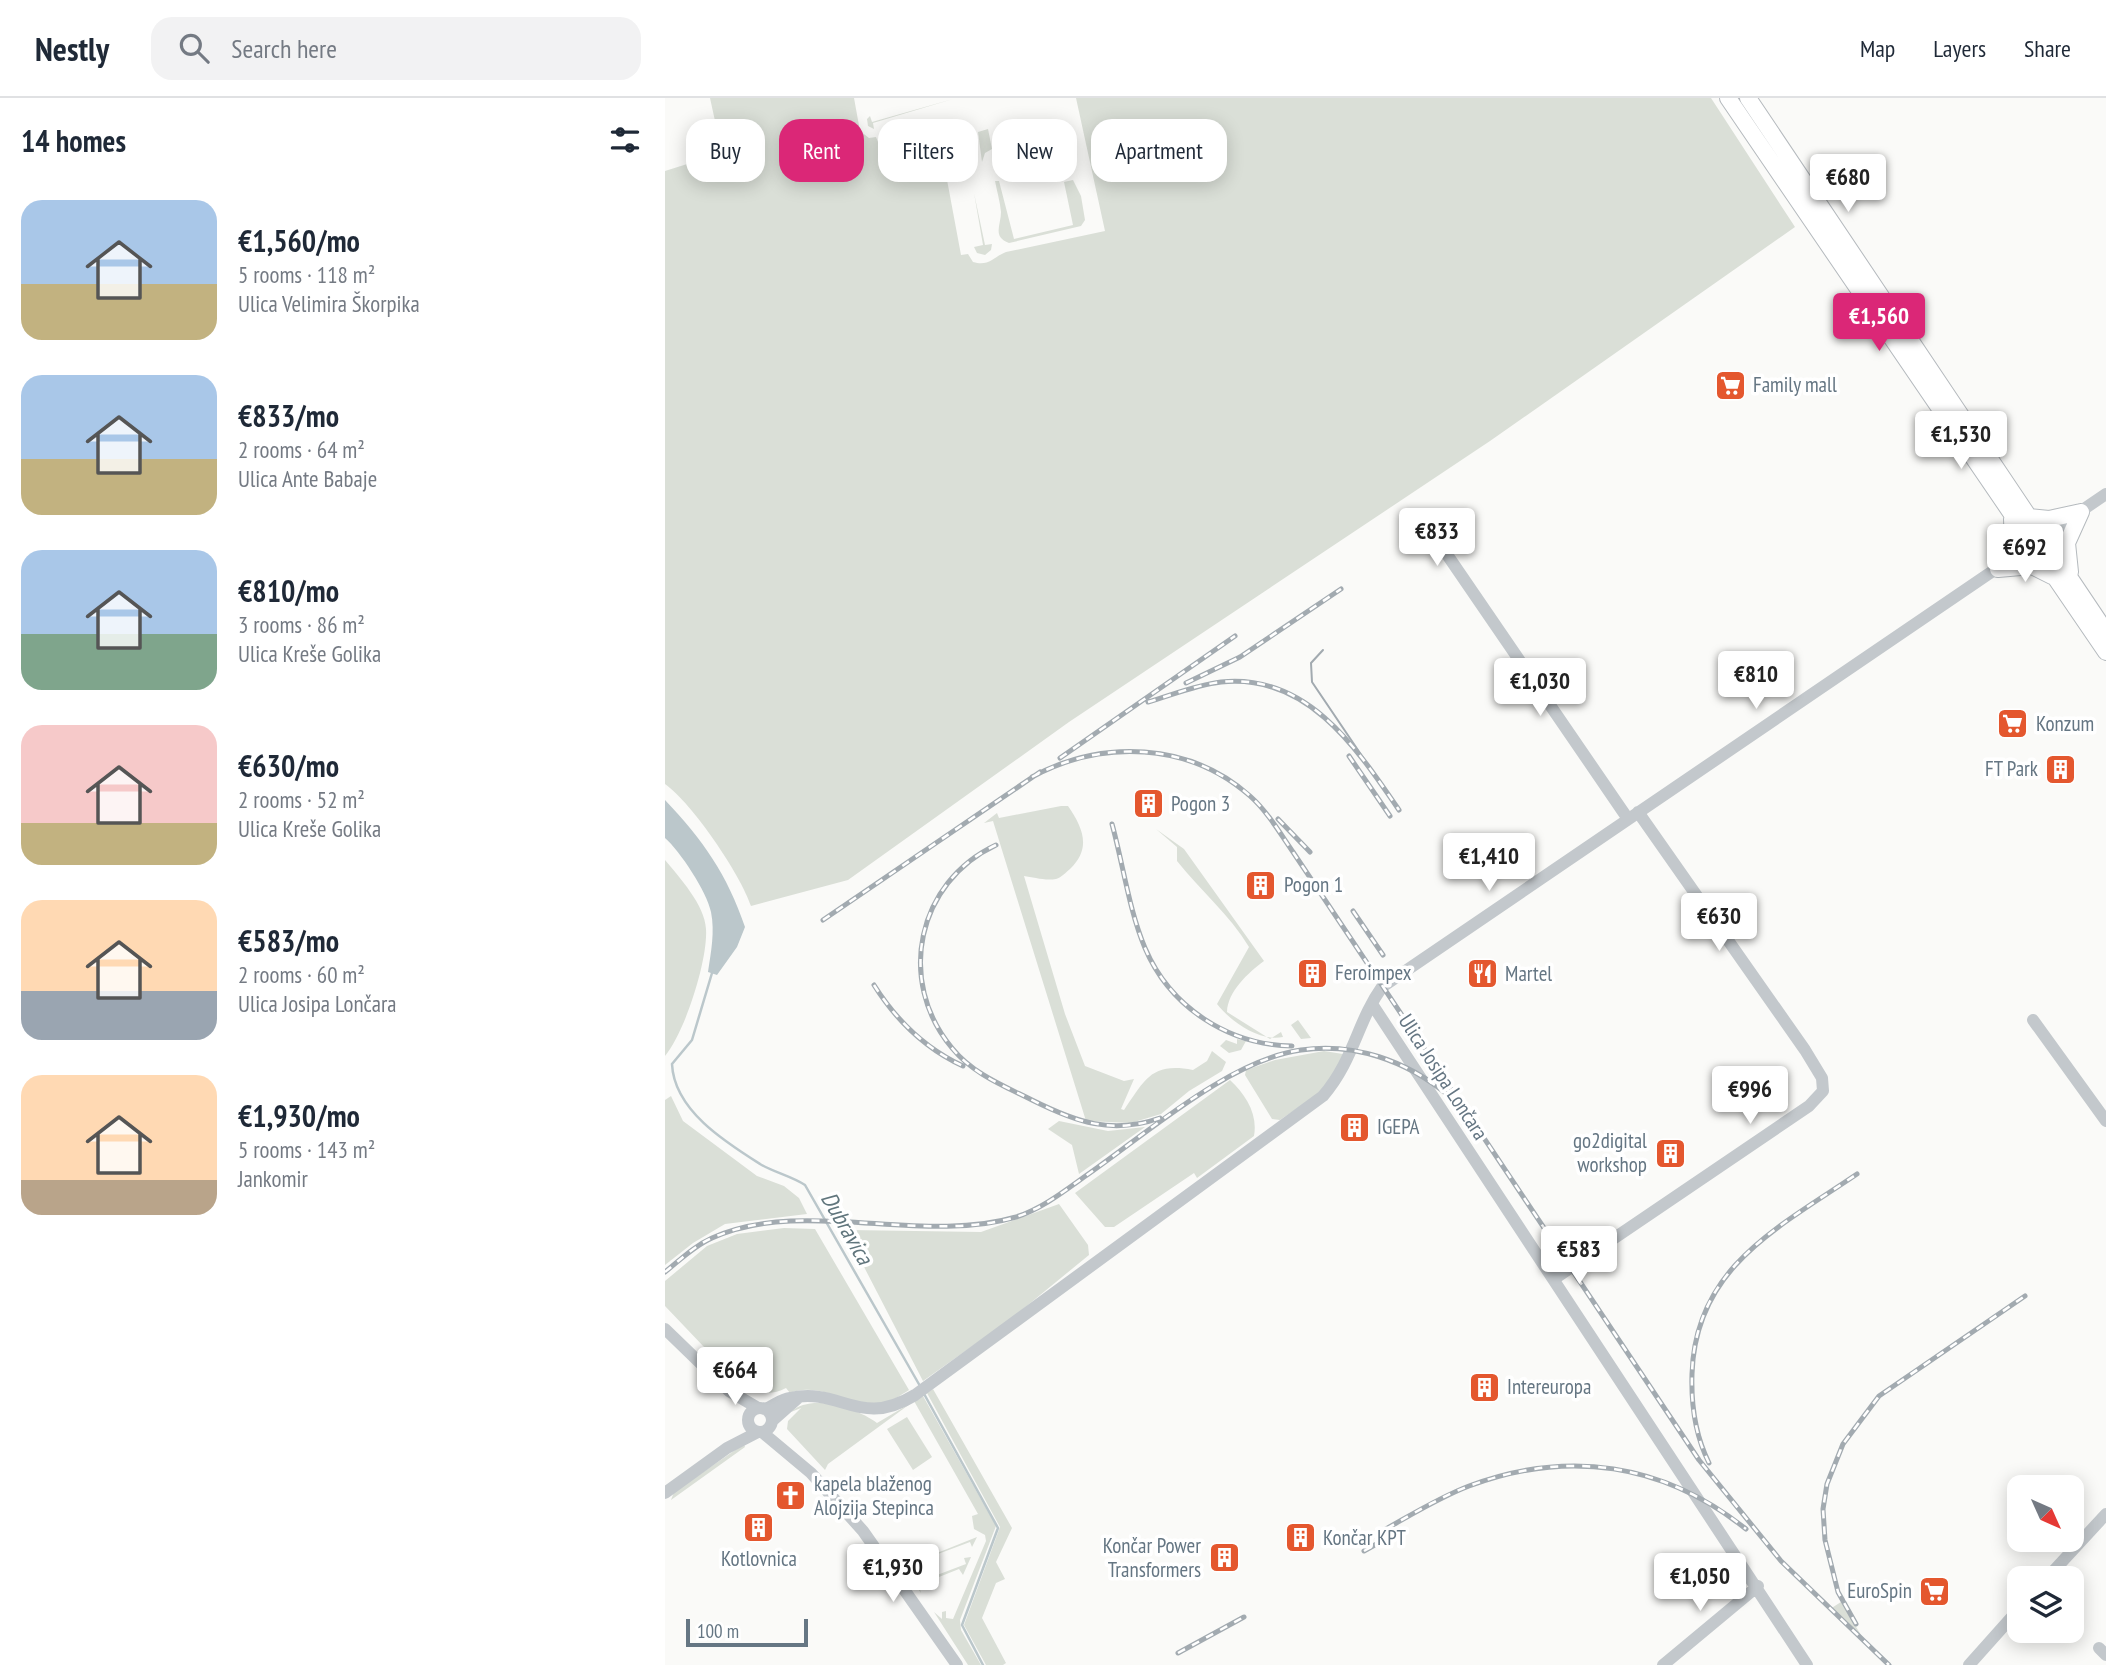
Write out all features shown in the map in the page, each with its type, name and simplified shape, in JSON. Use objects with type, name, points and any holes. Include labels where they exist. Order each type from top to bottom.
[{"type":"main road","points":[[1728,98],[2011,513],[2075,586],[2106,632]]},
{"type":"main road","points":[[1748,98],[2029,517],[2057,579],[2106,652]]},
{"type":"main road","points":[[2029,517],[2049,519],[2081,512]]},
{"type":"main road","points":[[2075,586],[2069,568],[2067,543],[2081,512]]},
{"type":"main road","points":[[1998,569],[2013,545],[2011,513]]},
{"type":"main road","points":[[1998,569],[2032,566],[2057,579]]},
{"type":"street","points":[[1372,1004],[1383,987],[1408,968],[2106,494]]},
{"type":"street","points":[[1422,518],[1633,816],[1741,955],[1822,1078],[1823,1091],[1809,1106],[1554,1279]]},
{"type":"street","name":"Ulica Josipa Lončara","points":[[1372,1004],[1807,1665]]},
{"type":"street","name":"Ulica Josipa Lončara","points":[[798,1398],[824,1398],[878,1410],[899,1405],[915,1395],[1323,1096],[1338,1079],[1354,1050],[1372,1004]]},
{"type":"street","points":[[2033,1020],[2106,1121]]},
{"type":"street","points":[[665,1329],[755,1414],[863,1531],[957,1665]]},
{"type":"street","points":[[727,1448],[755,1414],[786,1398],[798,1398]]},
{"type":"street","points":[[665,1493],[727,1448],[766,1428],[798,1398]]},
{"type":"street","points":[[755,1414],[766,1428]]},
{"type":"street","points":[[2058,1566],[2106,1514]]},
{"type":"street","points":[[1663,1665],[1758,1587]]},
{"type":"street","points":[[1969,1665],[2007,1622]]},
{"type":"shaded area","points":[[710,98],[854,98],[858,119],[779,119],[779,182],[864,182],[864,134],[869,138],[876,137],[878,182],[947,182],[961,255],[968,254],[973,262],[978,263],[987,262],[1006,252],[1105,231],[1094,182],[1227,182],[1227,119],[1091,119],[1091,167],[1076,98],[1711,98],[1795,227],[1490,441],[1069,722],[848,880],[751,906],[714,840],[676,793],[665,784],[665,171],[686,164],[686,182],[765,182],[765,119],[715,119]]},
{"type":"shaded area","points":[[953,99],[886,119],[883,119]]},
{"type":"shaded area","points":[[870,116],[872,122],[878,120],[873,123],[874,129],[868,126],[867,119]]},
{"type":"shaded area","points":[[988,129],[992,149],[985,153],[982,162],[978,132]]},
{"type":"shaded area","points":[[995,182],[999,182],[1014,239],[1073,225],[1064,182],[1074,182],[1081,196],[1085,220],[1081,226],[1009,243],[999,234],[1001,212]]},
{"type":"shaded area","points":[[974,193],[985,245],[992,244],[991,250],[985,255],[977,253],[974,247],[983,245]]},
{"type":"shaded area","points":[[665,800],[713,859],[730,890],[745,927],[737,947],[717,975],[708,972],[713,934],[711,912],[692,872],[665,838]]},
{"type":"shaded area","points":[[1068,806],[1078,823],[1083,839],[1081,854],[1070,869],[1056,879],[1024,876],[1065,1014],[1085,1066],[1124,1081],[1134,1079],[1121,1109],[1124,1110],[1144,1082],[1158,1071],[1179,1068],[1193,1070],[1207,1061],[1212,1051],[1226,1062],[1222,1071],[1189,1091],[1161,1114],[1131,1123],[1086,1121],[993,821],[984,823],[997,813],[999,818]]},
{"type":"shaded area","points":[[1156,829],[1184,849],[1264,961],[1235,990],[1227,1012],[1266,1037],[1238,1024],[1217,1004],[1249,947],[1233,924],[1177,861],[1177,847]]},
{"type":"shaded area","points":[[665,860],[701,910],[705,920],[706,942],[694,995],[673,1045],[665,1056]]},
{"type":"shaded area","points":[[1298,1020],[1311,1038],[1301,1039],[1291,1025]]},
{"type":"shaded area","points":[[1237,1039],[1246,1041],[1241,1050],[1229,1053],[1220,1046],[1226,1040],[1237,1044]]},
{"type":"shaded area","points":[[1324,1051],[1343,1054],[1334,1075],[1319,1093],[1300,1107],[1280,1120],[1272,1119],[1245,1075],[1246,1070],[1275,1060]]},
{"type":"shaded area","points":[[1230,1080],[1249,1105],[1254,1120],[1254,1136],[1197,1178],[1194,1173],[1114,1227],[1105,1227],[1075,1193]]},
{"type":"shaded area","points":[[671,1096],[683,1121],[757,1176],[784,1186],[799,1198],[807,1214],[725,1224],[693,1243],[665,1265],[665,1100]]},
{"type":"shaded area","points":[[1059,1121],[1108,1131],[1145,1127],[1079,1174],[1072,1145],[1048,1129]]},
{"type":"shaded area","points":[[1059,1204],[1088,1245],[1089,1255],[1012,1318],[923,1381],[847,1234],[849,1230],[981,1232]]},
{"type":"shaded area","points":[[784,1228],[815,1229],[909,1390],[891,1401],[873,1405],[814,1390],[790,1393],[786,1388],[765,1393],[744,1389],[665,1306],[665,1281],[707,1246],[737,1234]]},
{"type":"shaded area","points":[[933,1389],[1012,1528],[996,1562],[1005,1579],[996,1583],[982,1618],[1006,1663],[1003,1665],[986,1665],[964,1625],[1000,1527],[927,1393]]},
{"type":"shaded area","points":[[923,1396],[996,1526],[960,1620],[961,1630],[981,1665],[968,1665],[934,1612],[942,1619],[942,1612],[946,1611],[946,1618],[953,1619],[986,1541],[985,1535],[974,1529],[972,1516],[978,1514],[914,1401]]},
{"type":"shaded area","points":[[912,1402],[828,1464],[825,1470],[787,1429],[788,1421],[801,1408],[791,1412],[800,1406],[822,1403],[834,1405],[858,1412],[877,1423]]},
{"type":"shaded area","points":[[907,1417],[932,1457],[913,1470],[887,1429]]},
{"type":"shaded area","points":[[744,1444],[745,1447],[671,1500],[674,1492]]},
{"type":"shaded area","points":[[977,1537],[972,1547],[970,1542],[906,1566],[908,1575],[902,1567]]},
{"type":"shaded area","points":[[971,1557],[963,1575],[959,1569],[919,1585],[921,1593],[909,1576],[911,1575],[916,1583],[966,1564],[964,1558]]},
{"type":"shaded area","points":[[1841,1602],[1867,1645],[1830,1609]]},
{"type":"waterway","name":"Dubravica","points":[[712,973],[692,1040],[672,1064],[675,1081],[682,1096],[691,1110],[732,1146],[765,1167],[805,1185],[920,1386]]},
{"type":"waterway","name":"Dubravica","points":[[923,1392],[998,1528],[962,1625],[983,1665]]},
{"type":"tram line","points":[[1323,650],[1311,663],[1312,682],[1364,759]]},
{"type":"railway","points":[[1186,683],[1240,657],[1341,589]]},
{"type":"railway","points":[[1060,758],[1235,636]]},
{"type":"railway","points":[[1148,702],[1221,682],[1252,682],[1279,689],[1304,702],[1346,739],[1399,810]]},
{"type":"railway","points":[[1032,777],[1087,756],[1144,752],[1173,756],[1200,765],[1226,778],[1256,802],[1283,837],[1699,1460],[1781,1561],[1889,1665]]},
{"type":"railway","points":[[1349,756],[1390,816]]},
{"type":"railway","points":[[823,920],[1040,772]]},
{"type":"railway","points":[[1278,819],[1310,852]]},
{"type":"railway","points":[[1112,824],[1139,933],[1156,969],[1170,988],[1186,1005],[1224,1030],[1246,1039],[1292,1046]]},
{"type":"railway","points":[[996,845],[969,862],[948,883],[933,908],[923,935],[920,964],[924,993],[935,1022],[952,1048],[969,1065],[989,1079],[1048,1108],[1079,1120],[1110,1126],[1143,1123],[1160,1118]]},
{"type":"railway","points":[[1353,911],[1383,955]]},
{"type":"railway","points":[[874,985],[902,1022],[924,1042],[963,1066]]},
{"type":"railway","points":[[665,1272],[705,1241],[747,1226],[785,1221],[941,1226],[979,1224],[1016,1217],[1060,1194],[1188,1101],[1217,1084],[1245,1068],[1301,1050],[1341,1049],[1379,1057],[1415,1072],[1448,1095]]},
{"type":"railway","points":[[1709,1463],[1697,1431],[1692,1386],[1697,1337],[1708,1305],[1725,1278],[1746,1254],[1771,1232],[1857,1174]]},
{"type":"railway","points":[[1856,1624],[1838,1592],[1825,1540],[1823,1509],[1827,1484],[1843,1444],[1879,1396],[2025,1296]]},
{"type":"railway","points":[[1373,1536],[1469,1486],[1542,1468],[1578,1466],[1613,1469],[1682,1489],[1746,1529]]},
{"type":"railway","points":[[1364,1551],[1389,1537]]},
{"type":"railway","points":[[1178,1653],[1244,1617]]},
{"type":"place","name":"Family mall","points":[[1730,385]]},
{"type":"place","name":"Konzum","points":[[2013,724]]},
{"type":"place","name":"FT Park","points":[[2061,769]]},
{"type":"place","name":"Pogon 3","points":[[1148,804]]},
{"type":"place","name":"Pogon 1","points":[[1261,885]]},
{"type":"place","name":"Feroimpex","points":[[1312,973]]},
{"type":"place","name":"Martel","points":[[1482,974]]},
{"type":"place","name":"IGEPA","points":[[1354,1127]]},
{"type":"place","name":"go2digital workshop","points":[[1670,1153]]},
{"type":"place","name":"Intereuropa","points":[[1484,1387]]},
{"type":"place","name":"kapela blaženog Alojzija Stepinca","points":[[791,1496]]},
{"type":"place","name":"Kotlovnica","points":[[759,1527]]},
{"type":"place","name":"Končar KPT","points":[[1300,1538]]},
{"type":"place","name":"Končar Power Transformers","points":[[1224,1558]]},
{"type":"place","name":"EuroSpin","points":[[1935,1591]]}]
